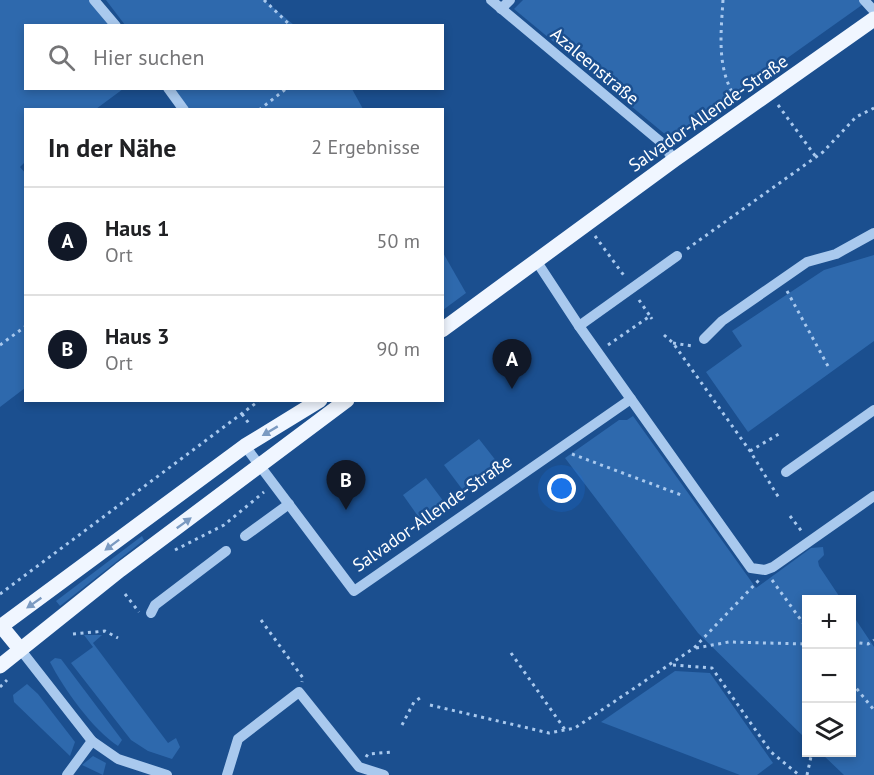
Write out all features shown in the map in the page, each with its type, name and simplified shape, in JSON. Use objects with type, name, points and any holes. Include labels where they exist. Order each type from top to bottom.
[{"type":"main road","name":"Salvador-Allende-Straße","points":[[444,329],[674,160],[874,19]]},
{"type":"main road","points":[[20,649],[1,626],[245,446],[317,402]]},
{"type":"main road","points":[[0,666],[120,570],[344,402]]},
{"type":"street","points":[[94,0],[114,24]]},
{"type":"street","name":"Azaleenstraße","points":[[490,0],[659,141],[674,160]]},
{"type":"street","points":[[501,9],[510,0]]},
{"type":"street","points":[[864,0],[874,11]]},
{"type":"street","points":[[169,90],[183,108]]},
{"type":"street","points":[[704,339],[722,321],[807,262],[836,254],[874,233]]},
{"type":"street","points":[[579,326],[677,256]]},
{"type":"street","points":[[537,262],[579,326],[751,568],[765,570],[874,496]]},
{"type":"street","name":"Salvador-Allende-Straße","points":[[245,446],[354,591],[631,399]]},
{"type":"street","points":[[786,472],[874,410]]},
{"type":"street","points":[[245,536],[289,504]]},
{"type":"street","points":[[148,616],[155,605],[226,551]]},
{"type":"street","points":[[20,649],[92,741],[118,759],[167,775]]},
{"type":"street","points":[[227,775],[238,739],[299,692],[359,767],[384,775]]},
{"type":"street","points":[[67,775],[92,741]]},
{"type":"path","points":[[264,0],[289,24]]},
{"type":"path","points":[[723,0],[721,54],[726,79],[744,110]]},
{"type":"path","points":[[262,108],[284,90]]},
{"type":"path","points":[[770,92],[816,157]]},
{"type":"path","points":[[677,256],[816,157],[856,117],[874,108]]},
{"type":"path","points":[[586,225],[651,317],[598,352]]},
{"type":"path","points":[[781,280],[829,368]]},
{"type":"path","points":[[0,345],[24,327]]},
{"type":"path","points":[[664,335],[673,343],[750,451],[779,498]]},
{"type":"path","points":[[673,343],[693,346],[704,339]]},
{"type":"path","points":[[0,594],[257,402]]},
{"type":"path","points":[[750,451],[779,434]]},
{"type":"path","points":[[563,445],[574,456],[685,496],[696,490]]},
{"type":"path","points":[[192,541],[224,525],[262,495],[272,481]]},
{"type":"path","points":[[790,516],[809,542]]},
{"type":"path","points":[[430,705],[549,734],[566,731],[585,722],[673,665],[694,648],[756,586],[765,570],[802,620]]},
{"type":"path","points":[[125,594],[148,616]]},
{"type":"path","points":[[261,620],[303,678],[299,692]]},
{"type":"path","points":[[73,634],[105,631],[118,638]]},
{"type":"path","points":[[856,642],[868,644],[874,640]]},
{"type":"path","points":[[694,648],[729,642],[802,644]]},
{"type":"path","points":[[511,653],[566,731]]},
{"type":"path","points":[[673,665],[712,668],[771,752],[799,775]]},
{"type":"path","points":[[856,688],[874,710]]},
{"type":"path","points":[[402,725],[414,702],[423,696]]},
{"type":"path","points":[[807,775],[811,757]]},
{"type":"shaded area","points":[[0,0],[94,0],[113,24],[24,24],[24,90],[122,90],[97,108],[24,108],[24,163],[20,167],[24,172],[24,389],[0,407]]},
{"type":"shaded area","points":[[106,0],[264,0],[293,24],[124,24]]},
{"type":"shaded area","points":[[523,0],[869,0],[672,140],[514,9]]},
{"type":"shaded area","points":[[174,90],[353,90],[362,108],[188,108]]},
{"type":"shaded area","points":[[444,254],[466,293],[444,309]]},
{"type":"shaded area","points":[[874,255],[874,341],[748,432],[706,372],[742,346],[732,331],[824,270]]},
{"type":"shaded area","points":[[633,416],[756,588],[811,548],[823,547],[824,555],[818,561],[819,566],[838,595],[802,595],[802,735],[698,633],[565,458],[619,420],[627,420]]},
{"type":"shaded area","points":[[479,439],[497,462],[462,489],[444,465]]},
{"type":"shaded area","points":[[426,478],[444,502],[420,519],[403,495]]},
{"type":"shaded area","points":[[142,536],[144,540],[60,606],[56,601]]},
{"type":"shaded area","points":[[856,620],[874,647],[874,775],[844,775],[825,757],[856,757]]},
{"type":"shaded area","points":[[84,635],[102,635],[93,643],[168,743],[176,738],[180,747],[172,759],[148,751],[131,740],[71,663],[93,647]]},
{"type":"shaded area","points":[[55,658],[61,659],[122,740],[118,746],[99,730],[71,696],[50,662]]},
{"type":"shaded area","points":[[675,671],[710,673],[773,763],[757,775],[740,775],[601,722]]},
{"type":"shaded area","points":[[27,684],[38,694],[75,742],[70,756],[14,702],[13,695]]},
{"type":"shaded area","points":[[93,756],[106,763],[103,775],[82,765]]},
{"type":"place","name":"Haus 1","points":[[512,389]]},
{"type":"place","name":"Haus 3","points":[[346,510]]}]
